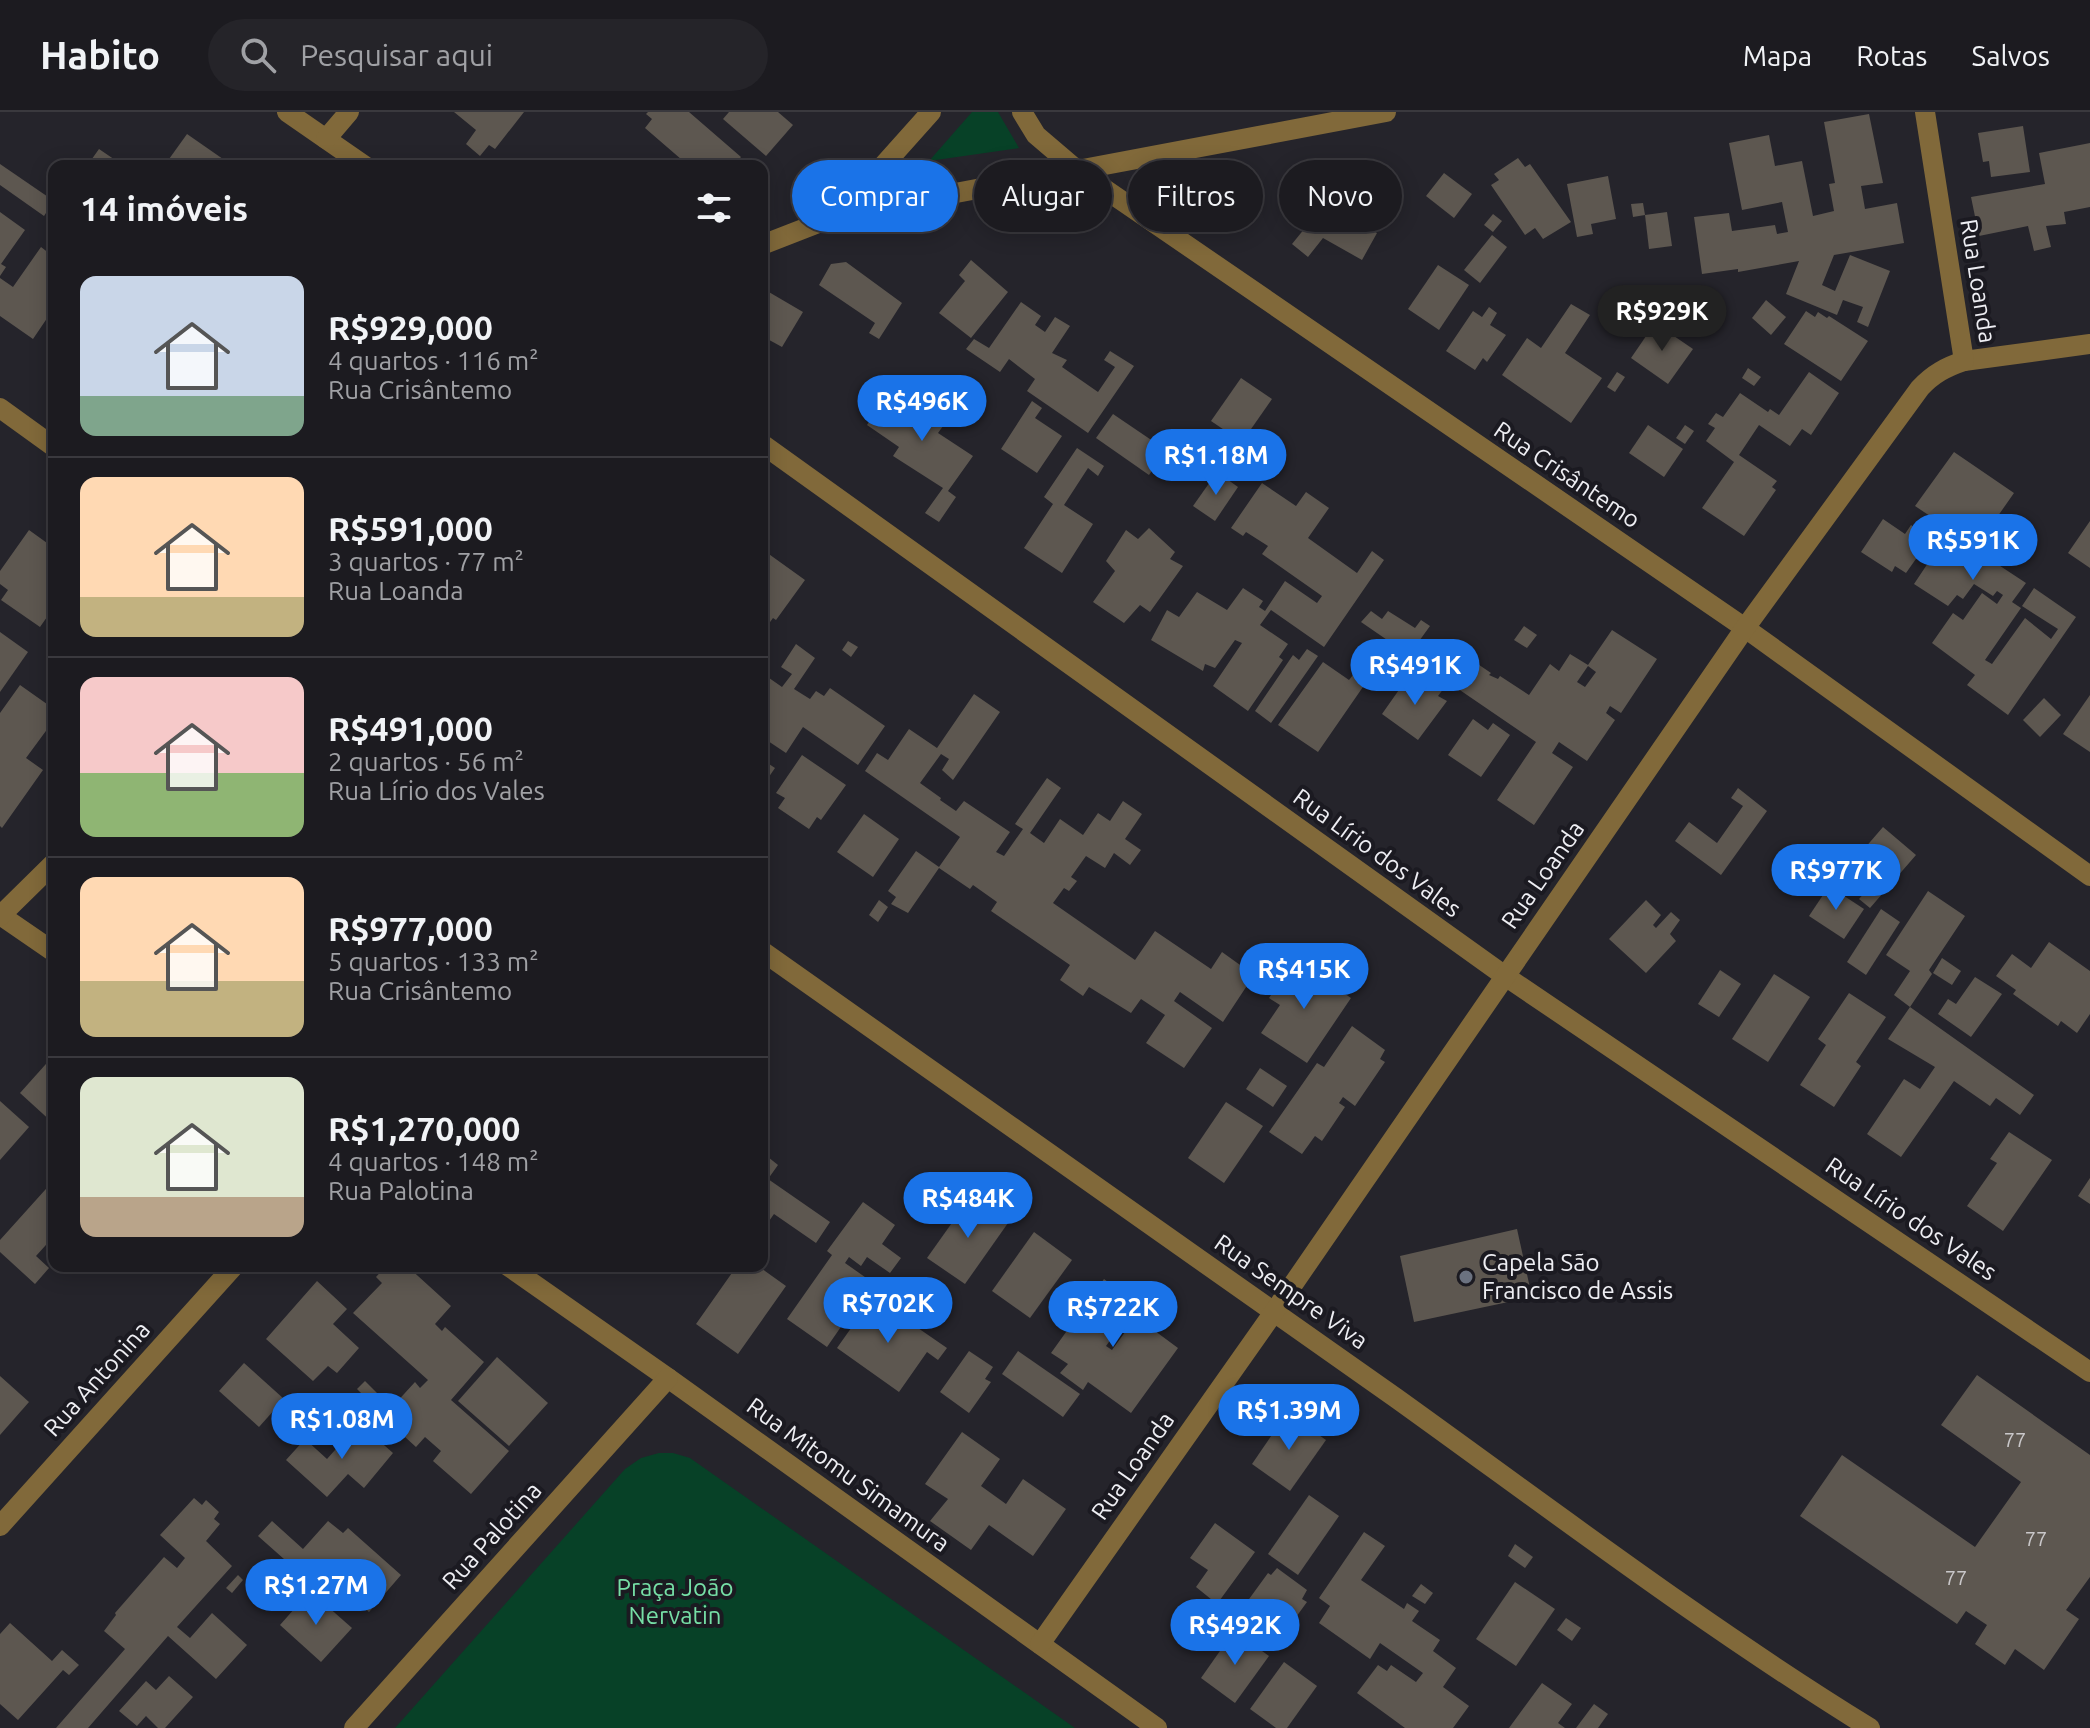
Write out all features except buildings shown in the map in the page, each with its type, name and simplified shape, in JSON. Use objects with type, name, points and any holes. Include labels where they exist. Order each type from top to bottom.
[{"type":"street","points":[[287,112],[356,160]]},
{"type":"street","points":[[326,139],[349,112]]},
{"type":"street","points":[[888,160],[931,112]]},
{"type":"street","name":"Rua Crisântemo","points":[[1022,112],[1036,135],[1065,160]]},
{"type":"street","points":[[1112,163],[1386,112]]},
{"type":"street","name":"Rua Loanda","points":[[1040,1644],[1274,1312],[1745,628],[1920,388],[1939,372],[1964,361],[1925,112]]},
{"type":"street","name":"Rua Crisântemo","points":[[1112,194],[1745,628],[2090,876]]},
{"type":"street","points":[[768,243],[795,232]]},
{"type":"street","points":[[1964,361],[2090,344]]},
{"type":"street","points":[[0,408],[48,443]]},
{"type":"street","name":"Rua Lírio dos Vales","points":[[768,448],[1505,976],[2090,1372]]},
{"type":"street","points":[[48,869],[0,915],[48,948]]},
{"type":"street","name":"Rua Sempre Viva","points":[[768,955],[1721,1631],[1870,1728]]},
{"type":"street","name":"Rua Antonina","points":[[0,1526],[229,1272]]},
{"type":"street","name":"Rua Mitomu Simamura","points":[[517,1272],[1157,1728]]},
{"type":"street","name":"Rua Palotina","points":[[354,1728],[668,1378]]},
{"type":"green space","points":[[972,112],[998,112],[1019,148],[936,160],[930,160]]},
{"type":"green space","name":"Praça João Nervatin","points":[[659,1453],[690,1458],[1075,1728],[395,1728],[625,1469],[641,1458]]},
{"type":"place","name":"Capela São Francisco de Assis","points":[[1466,1277]]}]
